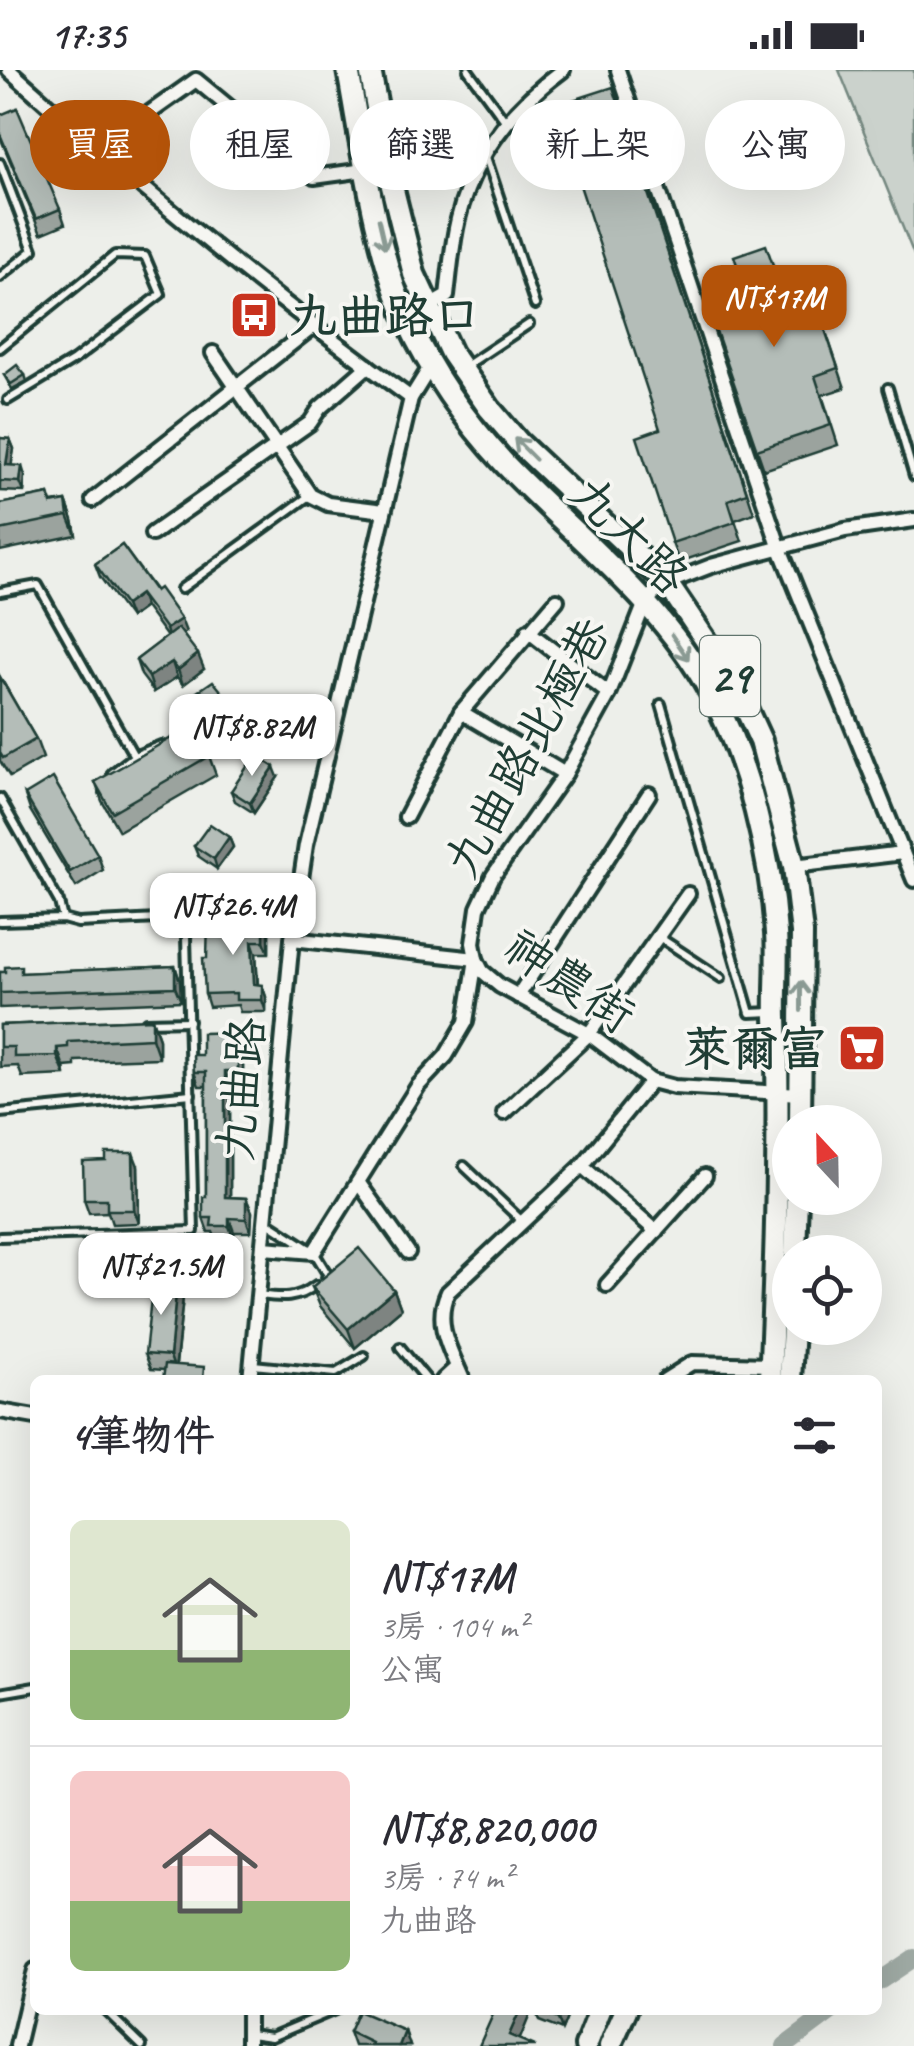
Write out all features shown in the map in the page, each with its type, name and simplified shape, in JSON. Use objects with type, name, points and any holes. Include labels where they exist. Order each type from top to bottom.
[{"type":"main road","name":"九大路","points":[[348,70],[357,100]]},
{"type":"main road","name":"九大路","points":[[370,70],[372,100]]},
{"type":"main road","name":"九大路","points":[[381,190],[393,282],[431,365],[469,421],[502,460],[646,600],[712,694],[735,750],[768,870],[776,934],[776,1012],[794,1105]]},
{"type":"main road","name":"九大路","points":[[385,190],[428,309],[457,361],[518,443],[667,584],[734,682],[761,741],[794,866],[802,934],[771,1373]]},
{"type":"main road","points":[[790,1375],[791,1345]]},
{"type":"main road","points":[[586,2046],[598,2015]]},
{"type":"main road","points":[[610,2046],[624,2015]]},
{"type":"street","points":[[9,70],[42,100]]},
{"type":"street","points":[[490,145],[528,96],[564,70]]},
{"type":"street","points":[[618,70],[779,546],[914,880]]},
{"type":"street","points":[[167,100],[196,80],[314,176],[350,172]]},
{"type":"street","points":[[146,190],[314,326],[411,398]]},
{"type":"street","points":[[407,319],[447,296],[458,217],[469,190]]},
{"type":"street","points":[[93,500],[314,326]]},
{"type":"street","points":[[213,353],[310,495],[328,504],[384,511]]},
{"type":"street","name":"九曲路","points":[[251,1375],[292,939],[306,846],[411,398],[431,365],[457,361]]},
{"type":"street","points":[[152,534],[310,423],[320,408],[368,366]]},
{"type":"street","points":[[646,600],[667,584],[779,546],[845,530],[914,520]]},
{"type":"street","points":[[406,817],[461,712],[557,600]]},
{"type":"street","name":"九曲路北極巷","points":[[314,1252],[418,1086],[446,1056],[466,1022],[476,958],[473,943],[478,908],[492,876],[565,774],[609,694],[646,600]]},
{"type":"street","points":[[528,631],[609,694]]},
{"type":"street","points":[[461,712],[565,774]]},
{"type":"street","points":[[518,996],[648,794]]},
{"type":"street","points":[[794,866],[903,853]]},
{"type":"street","points":[[504,1113],[589,1034],[688,894]]},
{"type":"street","name":"神農街","points":[[292,939],[476,958],[482,971],[518,996],[589,1034],[651,1081],[674,1088],[790,1092]]},
{"type":"street","points":[[460,1373],[440,1326],[442,1304],[448,1292],[582,1166],[651,1081]]},
{"type":"street","points":[[582,1166],[656,1231]]},
{"type":"street","points":[[607,1285],[705,1176]]},
{"type":"street","points":[[358,1182],[408,1252]]},
{"type":"street","points":[[262,1248],[314,1252]]},
{"type":"street","points":[[673,1375],[692,1363],[771,1373]]},
{"type":"street","points":[[0,1411],[30,1416]]},
{"type":"street","points":[[17,2046],[30,1991]]},
{"type":"street","points":[[248,2015],[249,2040]]},
{"type":"lane","points":[[468,70],[506,122]]},
{"type":"lane","points":[[0,163],[33,250],[0,277]]},
{"type":"lane","points":[[490,171],[535,306]]},
{"type":"lane","points":[[0,348],[115,255],[145,256],[161,294],[74,360],[8,400]]},
{"type":"lane","points":[[457,361],[530,324]]},
{"type":"lane","points":[[888,388],[914,476]]},
{"type":"lane","points":[[180,589],[310,495]]},
{"type":"lane","points":[[0,592],[38,584],[134,756]]},
{"type":"lane","points":[[661,704],[750,1013],[776,1012]]},
{"type":"lane","points":[[100,782],[134,756],[176,738]]},
{"type":"lane","points":[[0,798],[59,902],[63,919]]},
{"type":"lane","points":[[0,921],[63,919],[78,923],[296,912]]},
{"type":"lane","points":[[0,1238],[194,1231],[186,936],[191,917]]},
{"type":"lane","points":[[658,936],[721,978]]},
{"type":"lane","points":[[132,1022],[189,1021]]},
{"type":"lane","points":[[0,1113],[191,1094]]},
{"type":"lane","points":[[464,1166],[523,1222]]},
{"type":"lane","points":[[258,1296],[303,1295],[328,1275],[314,1252],[265,1220]]},
{"type":"lane","points":[[400,1346],[423,1375]]},
{"type":"lane","points":[[252,1365],[336,1373],[364,1356]]},
{"type":"lane","points":[[0,1693],[30,1688]]},
{"type":"lane","points":[[109,2015],[142,2046]]},
{"type":"lane","points":[[249,2040],[271,2037],[323,2015]]},
{"type":"shaded area","points":[[839,70],[914,70],[914,255]]},
{"type":"building","points":[[613,87],[617,100],[573,100]]},
{"type":"building","points":[[17,108],[30,139],[30,190],[52,190],[60,209],[36,219],[0,134],[0,115]]},
{"type":"building","points":[[582,190],[647,190],[747,493],[728,500],[735,522],[672,543],[637,437],[660,429]]},
{"type":"building","points":[[766,245],[779,282],[806,273],[838,368],[815,376],[831,425],[757,450],[706,302],[745,289],[734,256]]},
{"type":"building","points":[[17,365],[25,375],[11,384],[4,375]]},
{"type":"building","points":[[0,438],[10,439],[6,465],[22,466],[20,482],[0,481]]},
{"type":"building","points":[[49,494],[51,504],[66,501],[68,516],[0,530],[0,504]]},
{"type":"building","points":[[122,545],[181,619],[166,629],[140,594],[125,605],[95,564]]},
{"type":"building","points":[[178,628],[198,654],[178,670],[172,662],[149,677],[136,660]]},
{"type":"building","points":[[0,677],[36,739],[3,758],[0,753]]},
{"type":"building","points":[[213,681],[240,714],[219,728],[194,694]]},
{"type":"building","points":[[192,726],[209,756],[112,812],[95,782]]},
{"type":"building","points":[[255,755],[274,767],[250,803],[231,791]]},
{"type":"building","points":[[53,778],[98,855],[70,872],[25,795]]},
{"type":"building","points":[[210,824],[229,837],[214,859],[194,846]]},
{"type":"building","points":[[208,919],[264,919],[264,941],[252,941],[254,984],[262,985],[262,1000],[236,1000],[236,993],[205,994],[203,958],[207,958]]},
{"type":"building","points":[[21,966],[21,973],[175,966],[175,987],[0,993],[0,972],[5,972],[5,967]]},
{"type":"building","points":[[152,1019],[152,1038],[68,1042],[68,1047],[57,1048],[57,1056],[14,1057],[14,1047],[0,1047],[0,1025]]},
{"type":"building","points":[[238,1032],[238,1071],[225,1071],[225,1197],[246,1198],[246,1219],[229,1218],[229,1226],[211,1226],[212,1218],[203,1218],[206,1072],[194,1072],[193,1055],[202,1055],[202,1033]]},
{"type":"building","points":[[106,1153],[133,1153],[134,1210],[107,1210],[107,1199],[84,1199],[83,1162],[106,1161]]},
{"type":"building","points":[[359,1248],[394,1290],[348,1329],[312,1287]]},
{"type":"building","points":[[153,1280],[177,1282],[170,1356],[145,1354]]},
{"type":"building","points":[[165,1364],[204,1367],[203,1375],[164,1375]]},
{"type":"building","points":[[356,2015],[367,2015],[405,2031],[399,2046],[371,2046],[372,2043],[349,2032]]},
{"type":"building","points":[[493,2015],[518,2015],[509,2035],[535,2046],[479,2046]]},
{"type":"waterway","points":[[882,1979],[914,1958]]},
{"type":"waterway","points":[[785,2046],[826,2015]]},
{"type":"place","name":"九曲路口","points":[[254,315]]},
{"type":"place","name":"萊爾富","points":[[862,1048]]}]
